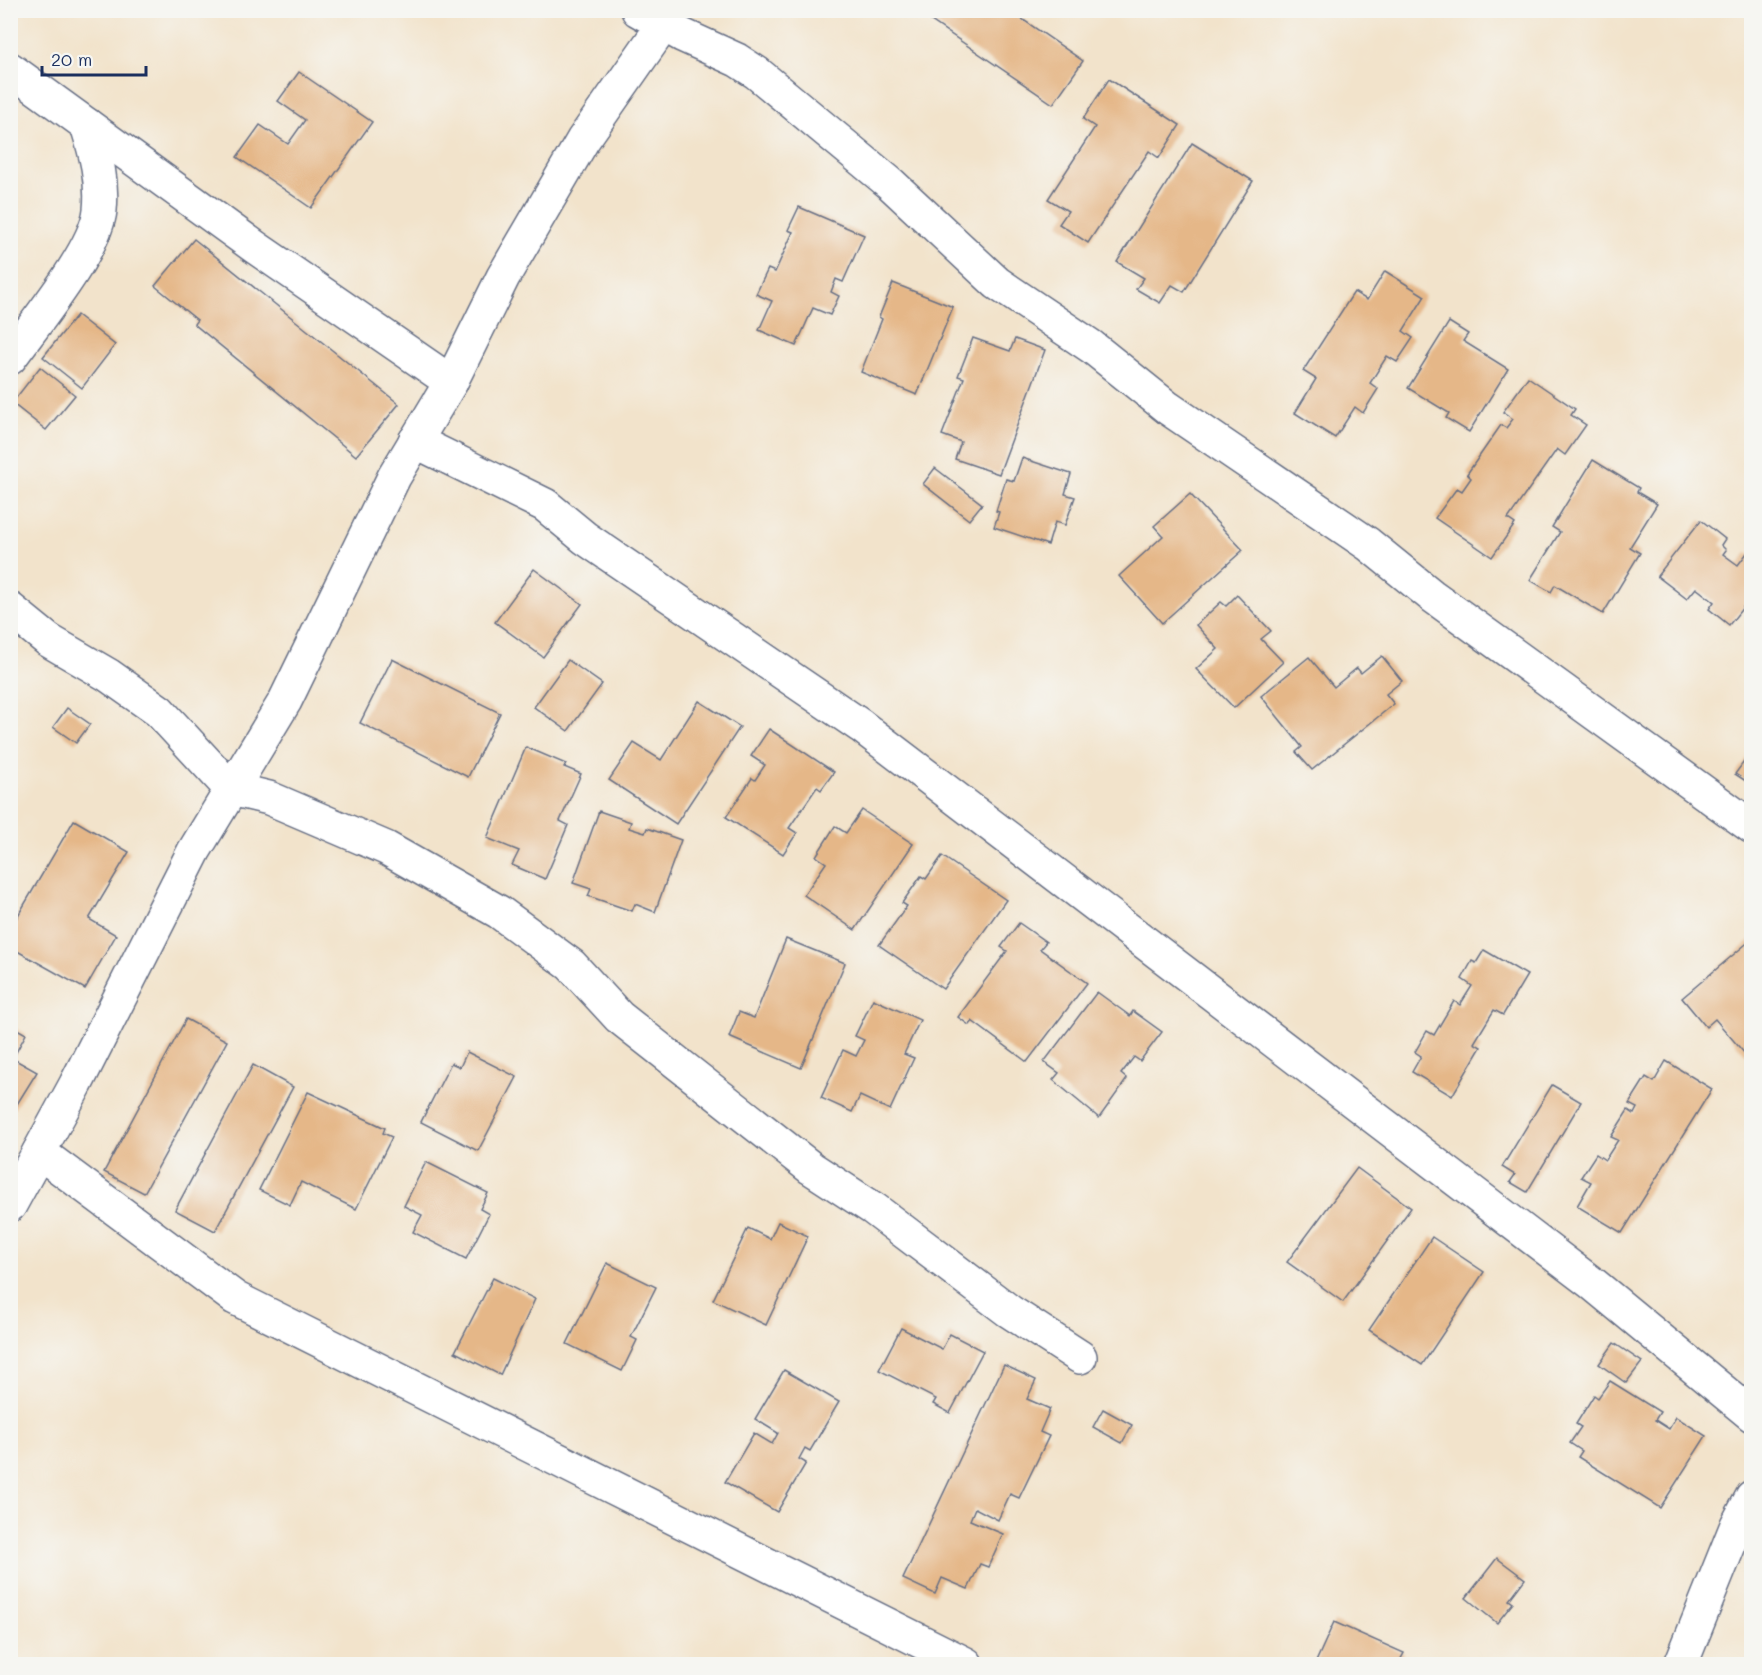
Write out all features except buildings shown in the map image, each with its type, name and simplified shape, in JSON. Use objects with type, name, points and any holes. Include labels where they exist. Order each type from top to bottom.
[{"type":"street","points":[[10,1205],[194,851],[285,701],[394,477],[451,382],[503,277],[651,17],[682,35],[737,60],[757,73],[891,184],[997,283],[1092,347],[1168,408],[1368,544],[1431,595],[1752,827]]},
{"type":"street","points":[[10,69],[255,247],[451,382]]},
{"type":"street","points":[[10,358],[89,246],[100,213],[99,164],[87,125]]},
{"type":"street","points":[[415,441],[545,505],[585,538],[861,726],[1593,1284],[1752,1415]]},
{"type":"street","points":[[10,609],[48,640],[108,675],[159,711],[207,766],[231,789],[269,798],[386,848],[499,912],[571,965],[619,1017],[811,1168],[874,1209],[1009,1311],[1080,1357]]},
{"type":"street","points":[[39,1152],[235,1298],[966,1665]]},
{"type":"street","points":[[1681,1665],[1737,1525],[1752,1497]]}]
